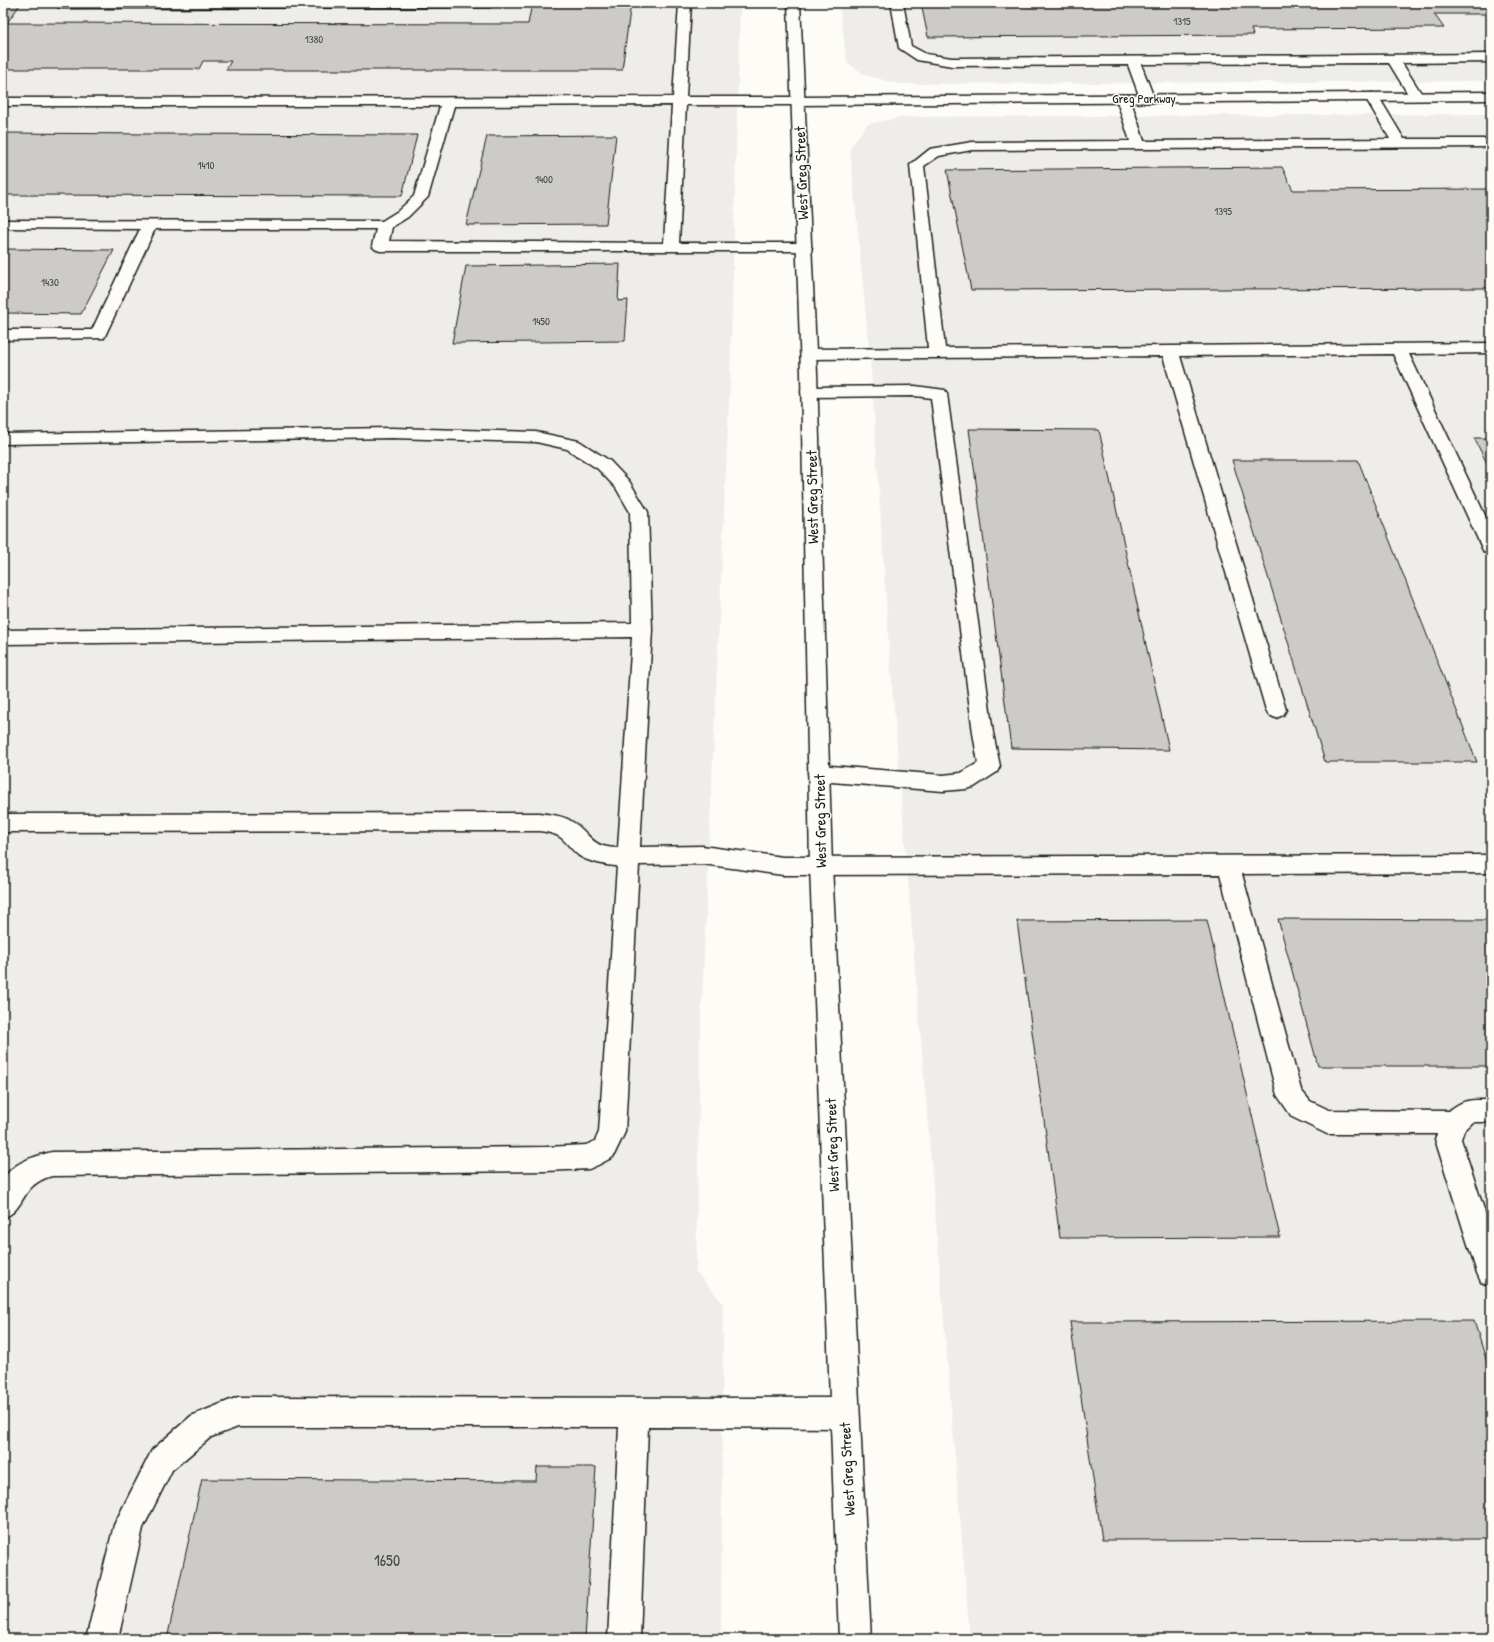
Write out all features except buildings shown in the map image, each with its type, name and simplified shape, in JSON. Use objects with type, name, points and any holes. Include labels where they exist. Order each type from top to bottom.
[{"type":"main road","points":[[63,3],[62,4],[490,3]]},
{"type":"main road","points":[[671,247],[685,3]]},
{"type":"main road","name":"West Greg Street","points":[[794,3],[809,354],[820,866],[855,1639]]},
{"type":"main road","points":[[897,3],[905,48],[922,57],[952,62],[1491,58]]},
{"type":"main road","points":[[1393,59],[1416,96]]},
{"type":"main road","points":[[1133,61],[1147,98]]},
{"type":"main road","name":"Greg Parkway","points":[[3,102],[680,102],[1491,96]]},
{"type":"main road","points":[[1372,97],[1400,144]]},
{"type":"main road","points":[[1123,98],[1138,145]]},
{"type":"main road","points":[[3,224],[385,225],[403,214],[421,197],[448,102]]},
{"type":"main road","points":[[937,353],[917,165],[935,152],[972,146],[1491,143]]},
{"type":"main road","points":[[3,335],[98,335],[150,224]]},
{"type":"main road","points":[[385,225],[380,246],[804,248]]},
{"type":"main road","points":[[1399,348],[1491,548]]},
{"type":"main road","points":[[809,354],[1491,348]]},
{"type":"main road","points":[[1170,351],[1276,710]]},
{"type":"main road","points":[[810,392],[915,391],[939,394],[983,733],[989,766],[966,781],[944,783],[819,773]]},
{"type":"main road","points":[[3,439],[392,433],[536,437],[573,445],[604,465],[623,485],[639,512],[642,630],[612,1132],[604,1149],[589,1157],[546,1159],[52,1164],[33,1169],[21,1178],[3,1206]]},
{"type":"main road","points":[[3,637],[642,630]]},
{"type":"main road","points":[[3,823],[540,822],[562,826],[576,837],[587,850],[608,857],[702,855],[783,866],[1229,866],[1491,864]]},
{"type":"main road","points":[[1229,866],[1290,1095],[1301,1109],[1327,1122],[1454,1123]]},
{"type":"main road","points":[[1491,1111],[1467,1111],[1454,1123],[1448,1139],[1491,1273]]},
{"type":"main road","points":[[102,1639],[129,1526],[162,1460],[201,1426],[238,1412],[844,1414]]},
{"type":"main road","points":[[624,1639],[634,1413]]},
{"type":"shaded area","points":[[3,3],[740,3],[730,381],[700,1044],[696,1272],[723,1303],[721,1639],[3,1639]]},
{"type":"shaded area","points":[[839,3],[1491,3],[1491,81],[898,84],[865,75],[847,62]]},
{"type":"shaded area","points":[[1491,114],[1491,1639],[970,1639],[890,660],[871,370],[850,148],[867,124],[904,117]]}]
